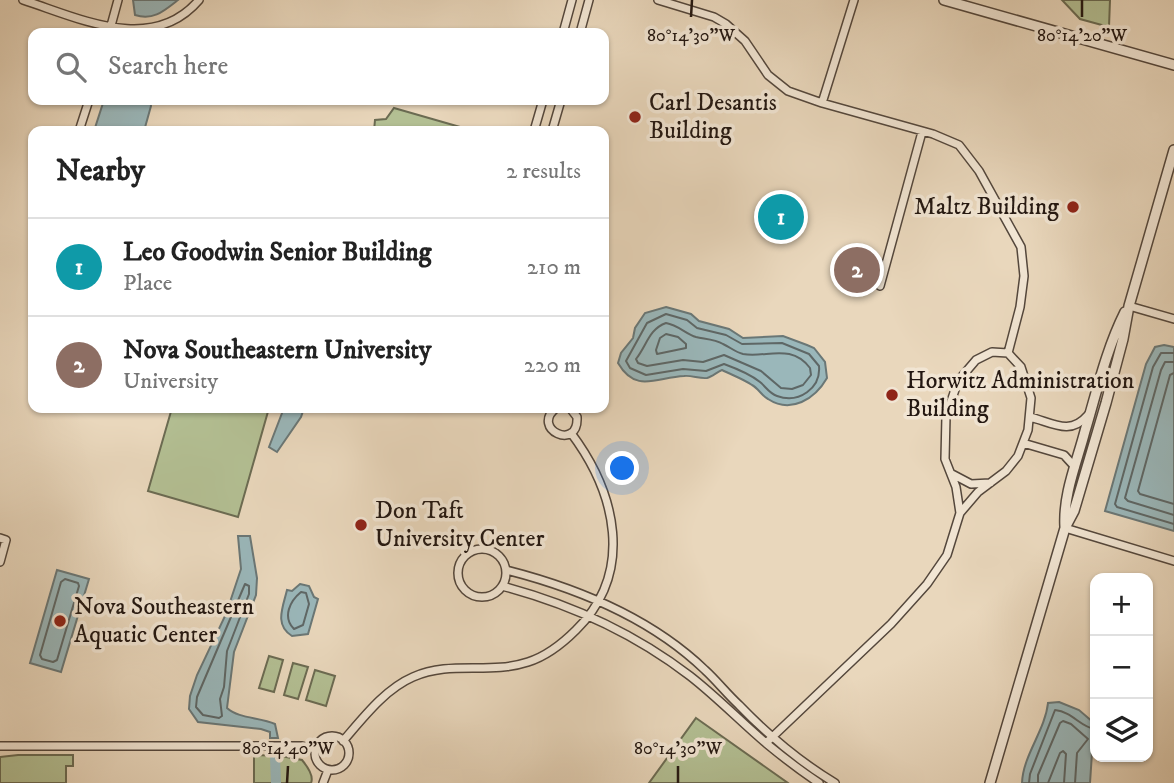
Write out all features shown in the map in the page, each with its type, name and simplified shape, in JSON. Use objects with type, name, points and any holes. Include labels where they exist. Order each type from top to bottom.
[{"type":"street","points":[[23,0],[104,28]]},
{"type":"street","points":[[111,28],[118,0]]},
{"type":"street","points":[[150,28],[189,12],[199,0]]},
{"type":"street","points":[[564,28],[572,0]]},
{"type":"street","points":[[581,28],[589,0]]},
{"type":"street","points":[[658,0],[713,17],[726,24],[745,41],[759,64],[788,91],[959,145],[979,172],[1021,247],[1024,276],[1020,307],[1008,353]]},
{"type":"street","points":[[822,103],[854,0]]},
{"type":"street","points":[[944,0],[1174,65]]},
{"type":"street","points":[[81,126],[87,105]]},
{"type":"street","points":[[535,126],[542,105]]},
{"type":"street","points":[[553,126],[560,105]]},
{"type":"street","points":[[880,286],[922,132]]},
{"type":"street","points":[[990,783],[1065,528],[1074,511],[1106,403],[1129,306],[1174,150]]},
{"type":"street","points":[[1129,306],[1174,319]]},
{"type":"street","points":[[1065,528],[1064,509],[1075,467],[1113,337],[1129,306]]},
{"type":"street","points":[[766,743],[891,624],[927,584],[947,555],[960,513],[978,492],[1011,466],[1023,443],[1030,417],[1031,398],[1021,367],[1008,353],[992,352],[976,360],[958,381],[946,416],[945,458],[960,513]]},
{"type":"street","points":[[1030,417],[1070,428],[1081,423],[1091,412]]},
{"type":"street","points":[[552,413],[549,417],[552,431],[561,435],[571,433],[578,421],[575,413]]},
{"type":"street","points":[[343,741],[381,700],[411,678],[445,667],[495,668],[531,661],[554,649],[589,616],[598,601],[612,559],[612,525],[601,482],[591,461],[571,433]]},
{"type":"street","points":[[1023,443],[1064,455],[1075,467]]},
{"type":"street","points":[[951,473],[971,484],[991,482]]},
{"type":"street","points":[[1065,528],[1174,561]]},
{"type":"street","points":[[0,538],[6,540],[0,562]]},
{"type":"street","points":[[486,550],[499,557],[506,570],[502,586],[491,595],[476,596],[464,589],[458,575],[461,561],[472,551],[486,550]]},
{"type":"street","points":[[506,570],[598,601],[639,622],[687,655],[772,737],[835,783]]},
{"type":"street","points":[[502,586],[589,616],[629,636],[689,675],[766,743],[819,783]]},
{"type":"street","points":[[333,736],[343,741],[348,751],[346,761],[339,768],[323,768],[316,760],[315,749],[327,737],[333,736]]},
{"type":"street","points":[[0,746],[302,746],[315,749]]},
{"type":"street","points":[[323,783],[328,770]]},
{"type":"green space","points":[[1062,0],[1110,0],[1109,27],[1080,19]]},
{"type":"green space","points":[[394,108],[457,126],[374,126],[375,120],[386,119]]},
{"type":"green space","points":[[171,413],[268,413],[238,517],[148,491]]},
{"type":"green space","points":[[269,656],[283,660],[274,692],[259,688]]},
{"type":"green space","points":[[293,663],[308,667],[298,699],[284,695]]},
{"type":"green space","points":[[315,670],[335,676],[326,706],[306,700]]},
{"type":"green space","points":[[696,718],[788,783],[649,783]]},
{"type":"green space","points":[[73,755],[73,766],[66,766],[66,783],[0,783],[0,757]]},
{"type":"green space","points":[[256,755],[302,760],[311,774],[311,783],[254,783]]},
{"type":"water","points":[[133,0],[178,0],[153,16],[141,17],[135,15]]},
{"type":"water","points":[[102,105],[151,105],[145,126],[96,126]]},
{"type":"water","points":[[666,307],[691,314],[699,321],[729,329],[743,338],[783,336],[814,348],[825,362],[827,378],[809,398],[785,405],[768,399],[754,386],[722,370],[707,378],[687,376],[640,381],[632,378],[618,363],[621,353],[633,338],[635,328],[645,313]]},
{"type":"water","points":[[1155,347],[1174,347],[1174,531],[1105,511],[1146,364]]},
{"type":"water","points":[[282,413],[302,413],[277,452],[269,447]]},
{"type":"water","points":[[238,536],[250,536],[257,578],[256,595],[234,652],[227,708],[237,714],[275,724],[278,738],[270,738],[270,732],[261,729],[198,722],[189,709],[197,675],[226,614],[241,569]]},
{"type":"water","name":"Nova Southeastern Aquatic Center","points":[[57,570],[89,579],[61,672],[30,663]]},
{"type":"water","points":[[300,584],[309,586],[314,597],[318,599],[308,634],[292,636],[283,627],[282,609],[287,590],[292,591]]},
{"type":"water","points":[[1059,702],[1079,710],[1090,720],[1090,783],[1022,783],[1026,763],[1043,723],[1048,703]]},
{"type":"waterway","points":[[275,757],[276,783]]},
{"type":"place","name":"Carl Desantis Building","points":[[635,117]]},
{"type":"place","name":"Maltz Building","points":[[1073,207]]},
{"type":"place","name":"Leo Goodwin Senior Building","points":[[781,217]]},
{"type":"place","name":"Nova Southeastern University","points":[[857,270]]},
{"type":"place","name":"Horwitz Administration Building","points":[[892,395]]},
{"type":"place","name":"Don Taft University Center","points":[[361,525]]},
{"type":"place","name":"Nova Southeastern Aquatic Center","points":[[60,621]]}]
